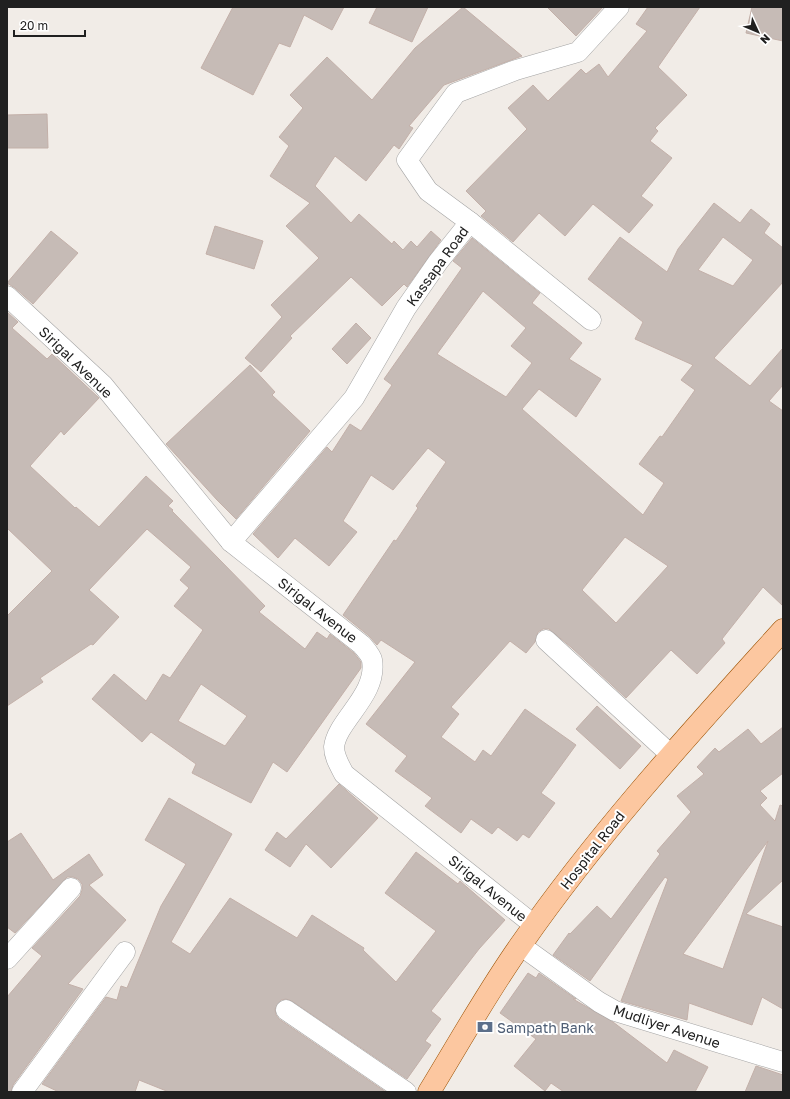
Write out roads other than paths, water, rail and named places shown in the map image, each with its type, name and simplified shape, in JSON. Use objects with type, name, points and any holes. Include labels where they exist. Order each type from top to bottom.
[{"type":"main road","name":"Hospital Road","points":[[429,1092],[520,944],[608,828],[670,754],[783,630]]},
{"type":"street","name":"Kassapa Road","points":[[231,542],[354,398],[406,308],[438,262],[470,222],[428,191],[407,160],[456,93],[516,70],[578,52],[619,7]]},
{"type":"street","points":[[470,222],[591,320]]},
{"type":"street","name":"Sirigal Avenue","points":[[7,296],[103,385],[231,542],[362,645],[372,659],[372,673],[367,690],[340,732],[334,747],[336,760],[344,774],[534,925]]},
{"type":"street","points":[[546,640],[670,754]]},
{"type":"street","points":[[7,959],[71,888]]},
{"type":"street","name":"Mudliyer Avenue","points":[[520,944],[599,1002],[615,1010],[783,1062]]},
{"type":"street","points":[[22,1092],[125,952]]},
{"type":"street","points":[[286,1010],[406,1092]]},
{"type":"place","name":"Sampath Bank","points":[[485,1027]]}]
